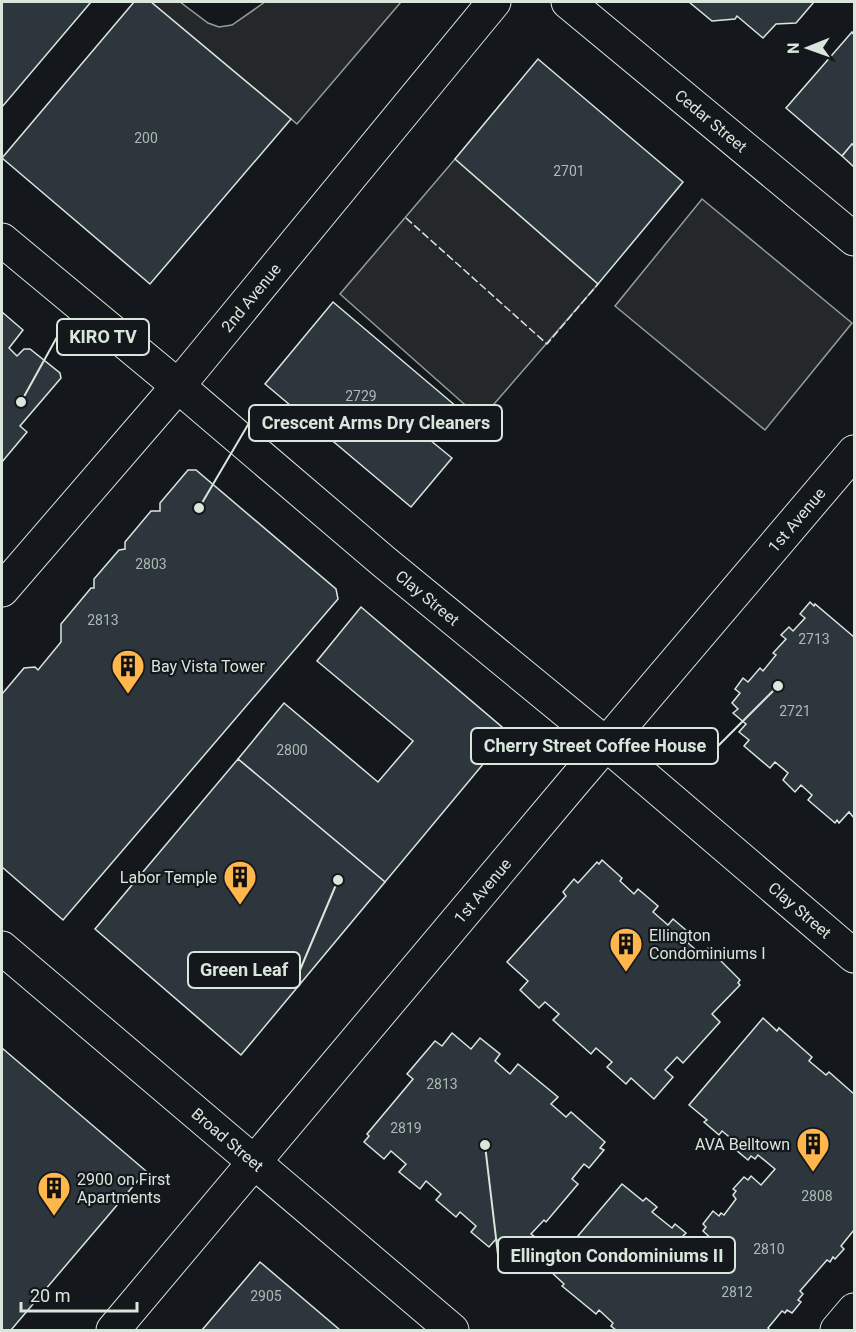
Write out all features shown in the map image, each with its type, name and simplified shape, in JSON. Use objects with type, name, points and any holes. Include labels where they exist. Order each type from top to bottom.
[{"type":"main road","name":"2nd Avenue","points":[[2,590],[178,386],[494,2]]},
{"type":"main road","name":"Cedar Street","points":[[568,2],[855,239]]},
{"type":"main road","name":"Clay Street","points":[[2,240],[383,561],[606,744],[855,956]]},
{"type":"main road","name":"1st Avenue","points":[[113,1330],[855,452]]},
{"type":"main road","name":"Broad Street","points":[[2,948],[452,1330]]},
{"type":"main road","points":[[837,1330],[855,1310]]},
{"type":"shaded area","points":[[151,2],[180,2],[208,23],[219,27],[232,25],[265,2],[401,2],[297,124]]},
{"type":"shaded area","points":[[455,159],[598,284],[481,419],[340,294]]},
{"type":"shaded area","points":[[702,199],[852,323],[765,430],[615,306]]},
{"type":"building","points":[[2,2],[91,2],[2,107]]},
{"type":"building","points":[[134,2],[151,2],[291,119],[150,284],[2,158]]},
{"type":"building","points":[[689,2],[814,2],[796,23],[776,24],[763,38],[737,16],[735,19],[712,21]]},
{"type":"building","points":[[852,32],[854,35],[854,146],[852,144],[842,156],[786,108]]},
{"type":"building","points":[[538,59],[683,182],[598,284],[455,159]]},
{"type":"building","points":[[852,144],[854,146],[854,167],[842,156]]},
{"type":"building","points":[[333,302],[457,407],[430,440],[452,458],[411,507],[265,384]]},
{"type":"building","points":[[2,312],[23,330],[9,348],[17,356],[24,349],[30,349],[60,373],[61,378],[20,426],[27,432],[2,462]]},
{"type":"building","name":"Bay Vista Tower","points":[[188,470],[196,470],[336,589],[338,599],[63,920],[2,867],[2,694],[24,668],[35,667],[38,670],[61,642],[61,624],[91,588],[94,588],[94,579],[119,550],[125,549],[125,542],[151,511],[160,511],[160,503]]},
{"type":"building","points":[[810,602],[854,637],[854,818],[849,812],[839,823],[837,820],[835,823],[808,800],[812,795],[801,785],[795,792],[783,780],[788,773],[775,762],[770,768],[744,746],[749,740],[739,732],[746,724],[733,713],[738,709],[732,703],[740,693],[735,689],[743,678],[748,682],[760,668],[763,671],[776,655],[773,653],[786,639],[781,635],[789,627],[793,631],[805,618],[800,614]]},
{"type":"building","points":[[361,607],[509,733],[385,882],[238,759],[284,703],[378,782],[413,741],[317,661]]},
{"type":"building","name":"Labor Temple","points":[[238,759],[385,882],[241,1055],[95,929]]},
{"type":"building","name":"Ellington Condominiums I","points":[[602,860],[622,878],[620,881],[634,894],[638,889],[658,906],[653,912],[668,925],[673,919],[693,936],[688,943],[702,955],[708,948],[740,980],[738,983],[740,985],[712,1014],[720,1022],[683,1063],[677,1057],[665,1070],[673,1077],[654,1099],[631,1078],[626,1084],[607,1067],[612,1062],[596,1048],[591,1054],[553,1020],[559,1014],[545,1002],[539,1008],[520,990],[528,981],[507,962],[566,896],[563,892],[574,879],[578,883],[597,862],[599,864]]},
{"type":"building","name":"AVA Belltown","points":[[763,1018],[777,1031],[779,1028],[812,1057],[809,1061],[826,1075],[829,1072],[854,1094],[854,1230],[841,1246],[844,1249],[835,1259],[833,1257],[830,1262],[827,1260],[800,1291],[803,1294],[798,1300],[801,1302],[792,1313],[787,1310],[785,1313],[782,1311],[768,1328],[770,1330],[616,1330],[611,1326],[613,1323],[599,1310],[596,1314],[562,1286],[564,1284],[549,1270],[622,1184],[643,1201],[646,1198],[657,1207],[652,1212],[672,1228],[675,1224],[686,1233],[683,1236],[687,1240],[684,1242],[701,1257],[714,1241],[703,1231],[706,1227],[703,1224],[713,1211],[719,1216],[721,1213],[724,1215],[736,1199],[733,1195],[736,1191],[733,1189],[744,1177],[748,1180],[751,1176],[761,1185],[775,1169],[758,1155],[755,1159],[751,1156],[748,1160],[736,1150],[739,1145],[722,1131],[719,1135],[704,1122],[707,1120],[689,1105]]},
{"type":"building","points":[[452,1033],[471,1049],[480,1038],[500,1054],[495,1061],[510,1074],[518,1064],[558,1097],[551,1104],[566,1117],[571,1112],[605,1142],[600,1148],[604,1150],[589,1168],[584,1164],[572,1179],[578,1184],[546,1222],[544,1220],[531,1234],[535,1237],[516,1260],[509,1254],[511,1252],[496,1239],[489,1247],[471,1232],[476,1226],[460,1212],[456,1217],[436,1200],[441,1194],[426,1181],[420,1189],[399,1172],[406,1164],[391,1151],[384,1159],[364,1142],[369,1136],[367,1134],[413,1079],[407,1074],[435,1041],[442,1046]]},
{"type":"building","name":"2900 on First Apartments","points":[[2,1048],[146,1171],[11,1330],[2,1330]]},
{"type":"building","points":[[260,1262],[340,1330],[202,1330]]},
{"type":"fence","points":[[406,218],[547,344],[598,284]]},
{"type":"place","name":"KIRO TV","points":[[21,402]]},
{"type":"place","name":"Crescent Arms Dry Cleaners","points":[[199,508]]},
{"type":"place","name":"Cherry Street Coffee House","points":[[778,686]]},
{"type":"place","name":"Bay Vista Tower","points":[[128,695]]},
{"type":"place","name":"Green Leaf","points":[[338,880]]},
{"type":"place","name":"Labor Temple","points":[[240,906]]},
{"type":"place","name":"Ellington Condominiums I","points":[[626,973]]},
{"type":"place","name":"Ellington Condominiums II","points":[[485,1145]]},
{"type":"place","name":"AVA Belltown","points":[[813,1173]]},
{"type":"place","name":"2900 on First Apartments","points":[[54,1217]]}]
